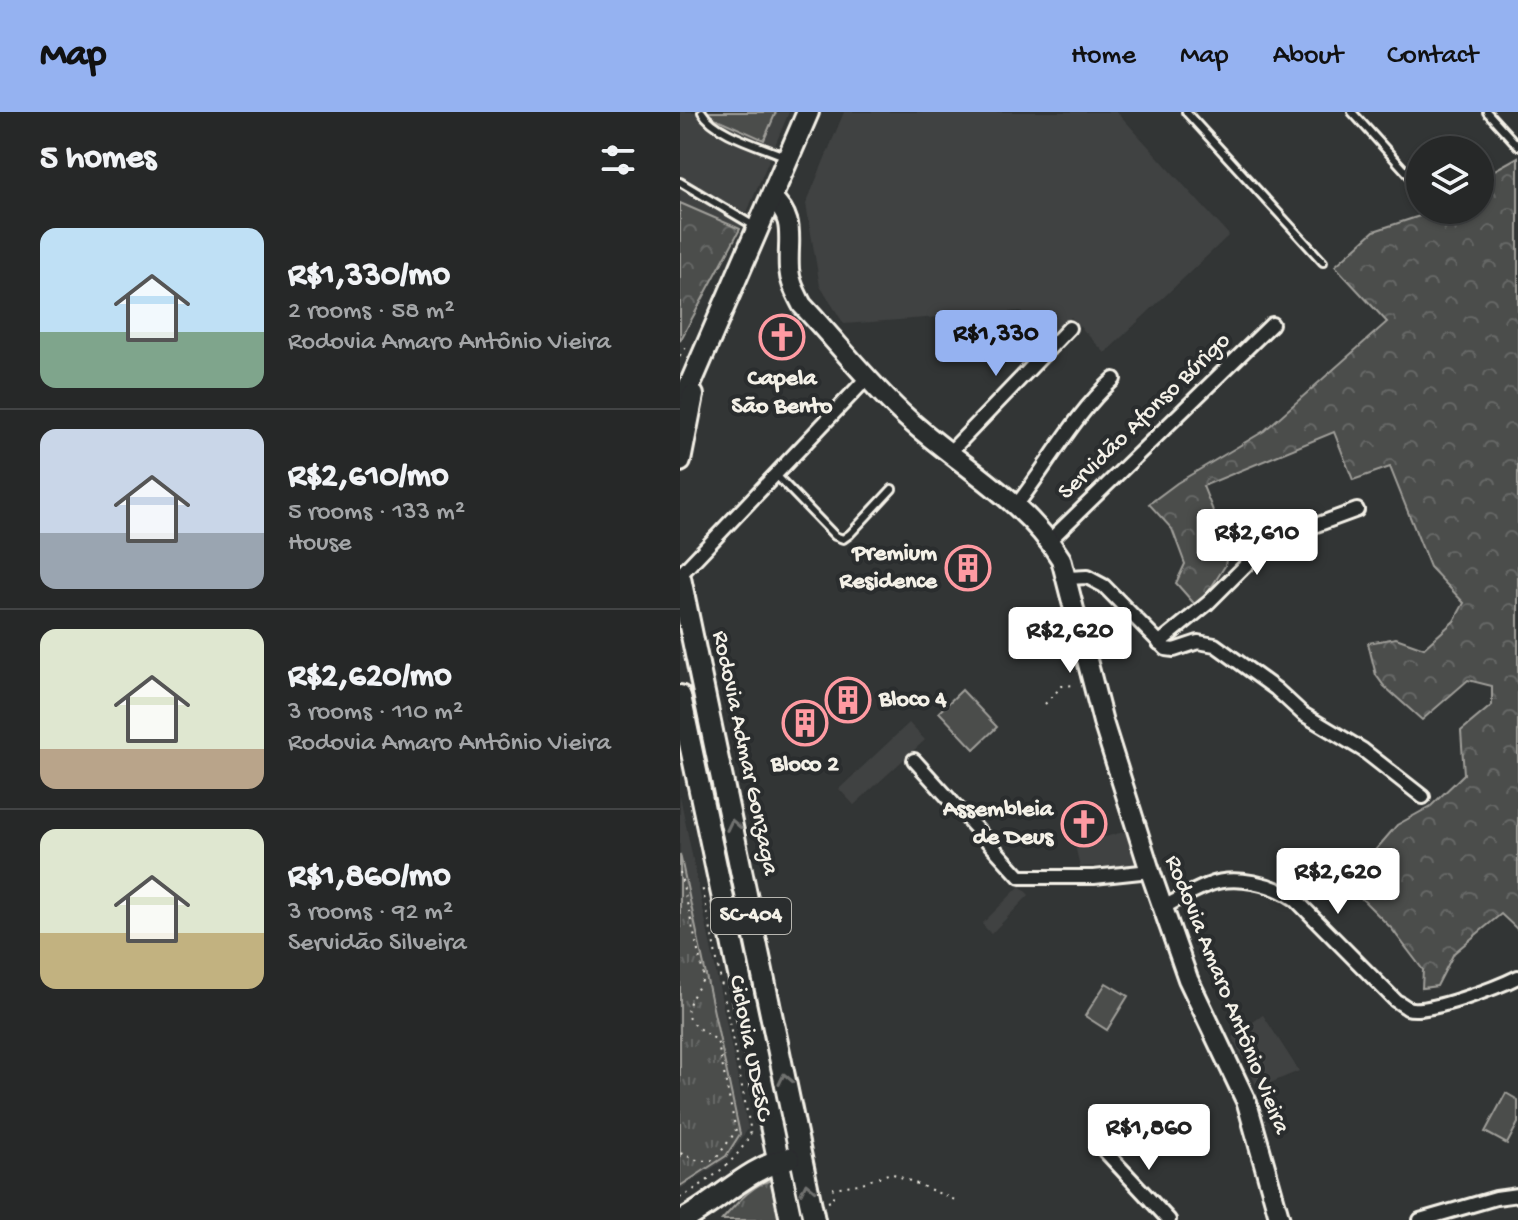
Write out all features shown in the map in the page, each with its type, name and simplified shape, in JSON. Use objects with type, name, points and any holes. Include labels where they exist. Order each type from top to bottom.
[{"type":"main road","points":[[680,408],[808,112]]},
{"type":"main road","name":"Rodovia Amaro Antônio Vieira","points":[[771,197],[784,208],[789,223],[789,269],[792,287],[802,305],[909,420],[1015,507],[1049,541],[1061,559],[1115,762],[1162,908],[1188,979],[1247,1103],[1280,1220]]},
{"type":"main road","points":[[680,461],[703,352]]},
{"type":"main road","name":"Rodovia Admar Gonzaga","points":[[681,584],[812,1213]]},
{"type":"main road","name":"SC-404","points":[[680,696],[791,1220]]},
{"type":"main road","points":[[683,1220],[707,1212],[748,1176],[778,1161],[800,1156]]},
{"type":"street","name":"Servidão Afonso Búrigo","points":[[1049,541],[1272,324]]},
{"type":"street","points":[[949,453],[1069,328]]},
{"type":"street","points":[[681,584],[776,475],[868,377]]},
{"type":"street","points":[[1015,507],[1041,474],[1084,407],[1114,379]]},
{"type":"street","points":[[1159,643],[1208,603],[1261,550],[1278,539],[1357,510]]},
{"type":"street","points":[[1068,578],[1087,577],[1104,586],[1166,649],[1174,650],[1198,642],[1215,645],[1276,689],[1303,714],[1363,750],[1423,797]]},
{"type":"street","points":[[914,760],[1020,877],[1094,877],[1150,871]]},
{"type":"street","points":[[1162,908],[1220,881],[1267,885],[1281,890],[1295,899],[1406,1008],[1422,1009],[1480,993],[1518,977]]},
{"type":"street","points":[[1103,1149],[1169,1220]]},
{"type":"street","points":[[1420,1220],[1496,1198],[1518,1195]]},
{"type":"lane","points":[[702,112],[718,128],[788,158]]},
{"type":"lane","points":[[1186,112],[1323,262]]},
{"type":"lane","points":[[1352,112],[1406,172]]},
{"type":"lane","points":[[1487,112],[1518,146]]},
{"type":"lane","points":[[680,182],[757,228]]},
{"type":"lane","points":[[776,475],[835,536],[843,539],[892,489]]},
{"type":"path","points":[[1045,704],[1062,686],[1094,684]]},
{"type":"path","points":[[680,872],[683,874],[704,978],[687,1000],[682,1013],[683,1021],[717,1040],[736,1131],[715,1160],[699,1161],[680,1153]]},
{"type":"path","name":"Ciclovia UDESC","points":[[680,1198],[706,1182],[745,1146],[751,1132],[701,884]]},
{"type":"path","points":[[680,927],[680,935]]},
{"type":"path","points":[[812,1213],[832,1202],[833,1188],[859,1184],[891,1173],[926,1189],[940,1191],[955,1200]]},
{"type":"shaded area","points":[[680,112],[789,112],[740,229],[680,341]]},
{"type":"shaded area","points":[[844,112],[1117,112],[1229,235],[1105,353],[1071,317],[1048,341],[1021,311],[844,324],[820,286],[806,204]]},
{"type":"shaded area","points":[[909,723],[925,740],[854,805],[839,789]]},
{"type":"shaded area","points":[[680,796],[748,1129],[728,1158],[680,1189]]},
{"type":"shaded area","points":[[1127,831],[1139,865],[1080,867],[1075,845]]},
{"type":"shaded area","points":[[1020,886],[1029,895],[991,934],[982,924]]},
{"type":"shaded area","points":[[1263,1015],[1299,1071],[1258,1088],[1232,1037]]},
{"type":"green space","points":[[709,112],[776,112],[764,140],[708,115]]},
{"type":"green space","points":[[1518,157],[1518,930],[1501,914],[1454,953],[1437,986],[1422,988],[1423,970],[1391,928],[1352,889],[1355,858],[1361,850],[1372,854],[1397,825],[1431,806],[1464,774],[1461,731],[1492,705],[1492,686],[1468,680],[1422,720],[1376,675],[1368,643],[1396,638],[1424,648],[1454,621],[1464,603],[1430,567],[1390,467],[1353,480],[1334,432],[1203,486],[1228,548],[1225,566],[1198,608],[1176,583],[1185,564],[1172,529],[1149,504],[1177,483],[1264,431],[1387,322],[1335,266],[1374,231],[1406,220],[1406,224],[1494,224],[1494,170]]},
{"type":"green space","points":[[680,203],[740,229],[680,341]]},
{"type":"green space","points":[[962,690],[997,727],[974,749],[939,712]]},
{"type":"green space","points":[[680,854],[740,1134],[726,1156],[680,1186]]},
{"type":"green space","points":[[1106,983],[1128,996],[1107,1030],[1085,1016]]},
{"type":"green space","points":[[1506,1093],[1518,1100],[1518,1123],[1507,1144],[1485,1132]]},
{"type":"green space","points":[[774,1179],[782,1220],[722,1220],[751,1190]]},
{"type":"place","name":"Capela São Bento","points":[[782,337]]},
{"type":"place","name":"Premium Residence","points":[[968,568]]},
{"type":"place","name":"Bloco 4","points":[[848,700]]},
{"type":"place","name":"Bloco 2","points":[[805,723]]},
{"type":"place","name":"Assembleia de Deus","points":[[1084,824]]}]
